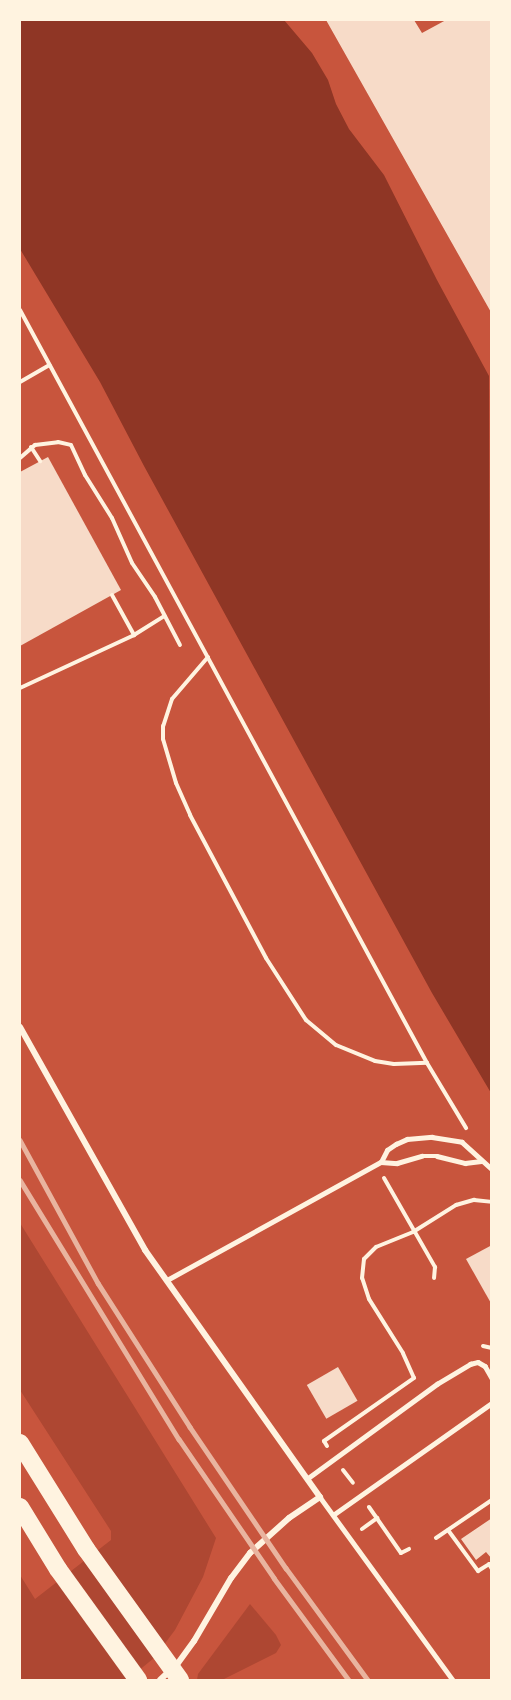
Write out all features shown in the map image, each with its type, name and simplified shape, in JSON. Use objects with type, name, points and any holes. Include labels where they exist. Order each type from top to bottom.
[{"type":"highway","points":[[20,1443],[86,1549],[180,1680]]},
{"type":"highway","points":[[20,1507],[58,1569],[138,1680]]},
{"type":"street","points":[[20,1027],[139,1240],[320,1497],[289,1518],[250,1553],[231,1578],[194,1641],[177,1664],[160,1680]]},
{"type":"lane","points":[[379,1163],[387,1150],[396,1144],[418,1137],[462,1142],[492,1169]]},
{"type":"lane","points":[[167,1280],[379,1163],[396,1163],[429,1156],[465,1164],[481,1161]]},
{"type":"lane","points":[[308,1478],[437,1384],[470,1364],[478,1362],[485,1366],[492,1378]]},
{"type":"lane","points":[[333,1515],[492,1403]]},
{"type":"lane","points":[[320,1497],[453,1680]]},
{"type":"path","points":[[20,310],[427,1063],[469,1133]]},
{"type":"path","points":[[20,382],[50,365]]},
{"type":"path","points":[[20,458],[31,447],[44,443],[71,444],[85,475],[112,518],[132,562],[180,645]]},
{"type":"path","points":[[31,447],[40,461]]},
{"type":"path","points":[[112,595],[134,635]]},
{"type":"path","points":[[20,688],[134,635],[165,616]]},
{"type":"path","points":[[208,657],[172,699],[163,726],[163,739],[176,783],[190,815],[266,958],[306,1020],[336,1045],[375,1061],[394,1064],[427,1063]]},
{"type":"path","points":[[379,1163],[413,1232],[435,1267],[434,1278]]},
{"type":"path","points":[[414,1378],[403,1353],[369,1299],[362,1269],[369,1252],[413,1232],[464,1202],[492,1202]]},
{"type":"path","points":[[343,1470],[357,1489]]},
{"type":"path","points":[[436,1538],[492,1500]]},
{"type":"path","points":[[365,1501],[400,1553],[409,1549]]},
{"type":"path","points":[[361,1529],[377,1518]]},
{"type":"path","points":[[448,1530],[478,1571],[489,1564],[492,1569]]},
{"type":"shaded area","points":[[20,20],[284,20],[312,53],[328,80],[336,104],[349,129],[384,175],[489,376],[491,1093],[432,993],[100,382],[20,249]]},
{"type":"shaded area","points":[[20,1223],[216,1538],[203,1577],[175,1630],[154,1658],[127,1680],[20,1680],[20,1575],[35,1599],[111,1540],[111,1531],[20,1390]]},
{"type":"shaded area","points":[[250,1604],[276,1635],[281,1645],[276,1653],[222,1680],[197,1680],[198,1674]]},
{"type":"building","points":[[326,20],[414,20],[422,33],[446,20],[492,20],[492,314]]},
{"type":"building","points":[[48,457],[121,590],[20,646],[20,472]]},
{"type":"building","points":[[492,1245],[492,1305],[466,1259]]},
{"type":"building","points":[[338,1367],[358,1401],[326,1419],[307,1385]]},
{"type":"building","points":[[492,1518],[492,1559],[486,1552],[476,1560],[461,1539]]},
{"type":"railway","points":[[20,1140],[98,1283],[190,1427],[286,1568],[368,1680]]},
{"type":"railway","points":[[20,1180],[179,1439],[274,1578],[349,1680]]}]
